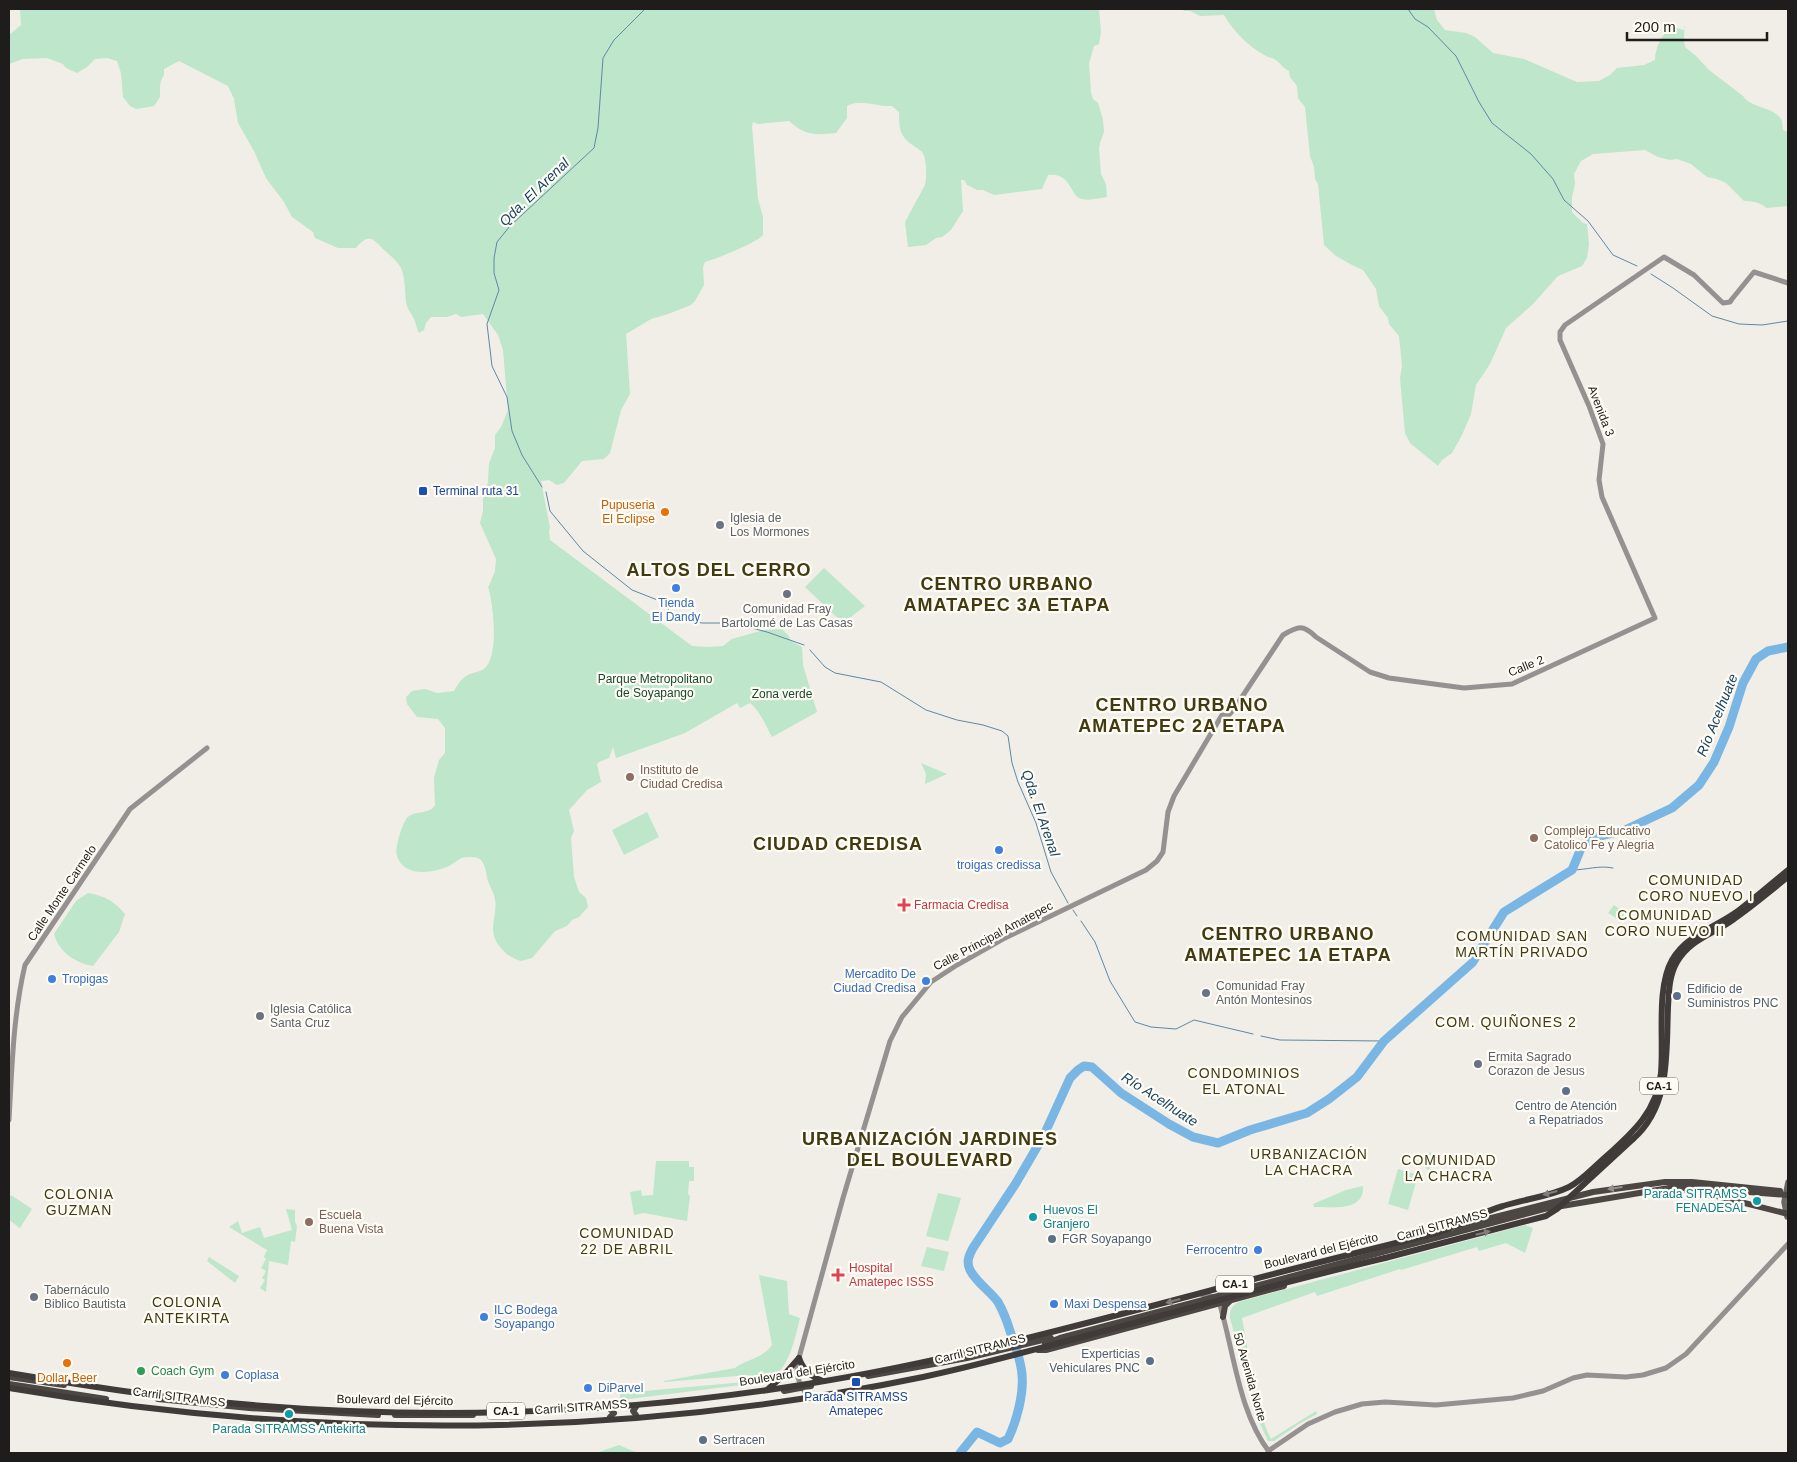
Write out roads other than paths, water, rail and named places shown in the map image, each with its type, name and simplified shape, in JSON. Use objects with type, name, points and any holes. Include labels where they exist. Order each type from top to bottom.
[{"type":"highway","name":"CA-1","points":[[1440,1232],[1491,1210],[1570,1187],[1630,1135],[1652,1107],[1659,1085],[1662,1066],[1664,987],[1672,960],[1682,946],[1692,938],[1738,911],[1788,870]]},
{"type":"highway","name":"Boulevard del Ejército","points":[[9,1375],[235,1404],[316,1409],[400,1412],[564,1409],[650,1403],[800,1387],[913,1365],[1032,1346],[1237,1298],[1546,1216],[1633,1139],[1650,1119],[1658,1105],[1666,1070],[1669,989],[1676,963],[1695,941],[1739,916],[1788,877]]},
{"type":"highway","name":"Boulevard del Ejército","points":[[9,1386],[192,1414],[373,1426],[512,1426],[694,1413],[924,1377],[1001,1351],[1032,1346],[1098,1321],[1440,1232]]},
{"type":"highway","points":[[1236,1284],[1234,1290],[1237,1298]]},
{"type":"highway","points":[[1191,1296],[1199,1298],[1204,1306],[1195,1311]]},
{"type":"highway","points":[[766,1390],[784,1375],[798,1358],[808,1373],[824,1381]]},
{"type":"main road","name":"Boulevard del Ejército","points":[[1440,1232],[1593,1192],[1665,1182],[1709,1183],[1787,1193]]},
{"type":"main road","points":[[1788,1182],[1788,1217]]},
{"type":"main road","name":"Carril SITRAMSS","points":[[1032,1346],[1535,1211],[1658,1190],[1699,1188],[1787,1193]]},
{"type":"main road","name":"Carril SITRAMSS","points":[[1658,1190],[1709,1194],[1788,1217]]},
{"type":"main road","points":[[1223,1316],[1225,1306],[1237,1298]]},
{"type":"main road","points":[[1204,1306],[1214,1308],[1223,1316]]},
{"type":"main road","name":"Boulevard del Ejército","points":[[1032,1346],[1046,1350],[1195,1311]]},
{"type":"main road","name":"Carril SITRAMSS","points":[[9,1375],[189,1402],[304,1412],[462,1416],[610,1409],[690,1402],[800,1387],[1001,1351]]},
{"type":"main road","name":"Carril SITRAMSS","points":[[9,1386],[160,1407],[317,1421],[388,1424],[534,1422],[610,1417],[732,1406],[808,1396]]},
{"type":"main road","points":[[636,1407],[633,1411],[636,1415]]},
{"type":"main road","points":[[610,1409],[614,1413],[610,1417]]},
{"type":"street","name":"Avenida 3","points":[[1655,618],[1602,497],[1599,480],[1603,444],[1560,332],[1566,325],[1664,257],[1694,275],[1723,303],[1732,299],[1754,272],[1788,283]]},
{"type":"street","name":"Calle 2","points":[[1222,715],[1229,715],[1283,635],[1297,628],[1309,630],[1316,637],[1370,672],[1395,678],[1464,688],[1512,684],[1655,618]]},
{"type":"street","name":"Calle Principal Amatepec","points":[[800,1387],[796,1372],[798,1358],[890,1041],[902,1017],[931,982],[957,965],[1012,935],[1146,870],[1157,861],[1165,845],[1168,812],[1174,796],[1222,715]]},
{"type":"street","name":"Calle Monte Carmelo","points":[[9,1120],[13,1046],[20,988],[25,966],[130,809],[207,748]]},
{"type":"street","points":[[1269,1452],[1308,1424],[1335,1412],[1362,1404],[1385,1402],[1436,1405],[1504,1399],[1542,1392],[1573,1378],[1587,1375],[1635,1376],[1666,1368],[1692,1348],[1787,1244]]},
{"type":"street","points":[[1199,1294],[1210,1295],[1219,1302],[1223,1293],[1236,1284]]},
{"type":"street","name":"50 Avenida Norte","points":[[1219,1302],[1249,1413],[1260,1439],[1269,1452]]},
{"type":"street","points":[[800,1387],[808,1396]]},
{"type":"waterway","name":"Qda. El Arenal","points":[[542,487],[522,455],[512,431],[507,397],[492,366],[487,324],[499,290],[494,273],[497,242],[510,226],[594,148],[598,128],[603,58],[614,40],[645,9]]},
{"type":"waterway","points":[[1408,9],[1415,19],[1428,27],[1456,56],[1479,102],[1492,123],[1531,154],[1553,179],[1564,200],[1588,221],[1613,255],[1637,266]]},
{"type":"waterway","points":[[1651,274],[1712,316],[1739,324],[1762,325],[1788,321]]},
{"type":"waterway","name":"Qda. El Arenal","points":[[546,492],[550,511],[583,551],[632,590],[660,601],[677,618],[702,623],[732,623],[767,632],[804,645]]},
{"type":"waterway","name":"Río Acelhuate","points":[[960,1453],[977,1432],[1000,1443],[1008,1439],[1019,1408],[1022,1391],[1019,1358],[1005,1316],[998,1302],[970,1270],[968,1264],[969,1256],[1016,1183],[1044,1135],[1070,1078],[1078,1070],[1084,1066],[1092,1067],[1121,1093],[1169,1124],[1193,1137],[1218,1143],[1250,1130],[1307,1113],[1357,1077],[1384,1041],[1472,963],[1504,912],[1572,870],[1582,846],[1593,838],[1625,830],[1672,808],[1699,785],[1714,762],[1729,727],[1743,683],[1756,659],[1768,651],[1788,647]]},
{"type":"waterway","name":"Qda. El Arenal","points":[[810,650],[825,667],[835,673],[881,682],[926,710],[1002,731],[1008,736],[1012,763],[1018,782],[1036,823],[1051,872],[1068,903]]},
{"type":"waterway","points":[[1572,870],[1613,868]]},
{"type":"waterway","name":"Qda. El Arenal","points":[[1073,910],[1077,916]]},
{"type":"waterway","name":"Qda. El Arenal","points":[[1081,921],[1095,942],[1110,981],[1135,1022],[1151,1027],[1176,1029],[1194,1020],[1253,1034]]},
{"type":"waterway","name":"Qda. El Arenal","points":[[1261,1036],[1280,1040],[1384,1041]]},
{"type":"place","name":"Terminal ruta 31","points":[[423,491]]},
{"type":"place","name":"Pupuseria El Eclipse","points":[[665,512]]},
{"type":"place","name":"Iglesia de Los Mormones","points":[[720,525]]},
{"type":"place","name":"Tienda El Dandy","points":[[676,588]]},
{"type":"place","name":"Comunidad Fray Bartolomé de Las Casas","points":[[787,594]]},
{"type":"place","name":"Instituto de Ciudad Credisa","points":[[630,777]]},
{"type":"place","name":"Complejo Educativo Catolico Fe y Alegria","points":[[1534,838]]},
{"type":"place","name":"troigas credissa","points":[[999,850]]},
{"type":"place","name":"Farmacia Credisa","points":[[904,905]]},
{"type":"place","name":"Tropigas","points":[[52,979]]},
{"type":"place","name":"Mercadito De Ciudad Credisa","points":[[926,981]]},
{"type":"place","name":"Comunidad Fray Antón Montesinos","points":[[1206,993]]},
{"type":"place","name":"Edificio de Suministros PNC","points":[[1677,996]]},
{"type":"place","name":"Iglesia Católica Santa Cruz","points":[[260,1016]]},
{"type":"place","name":"Ermita Sagrado Corazon de Jesus","points":[[1478,1064]]},
{"type":"place","name":"Centro de Atención a Repatriados","points":[[1566,1091]]},
{"type":"place","name":"Parada SITRAMSS FENADESAL","points":[[1757,1201]]},
{"type":"place","name":"Huevos El Granjero","points":[[1033,1217]]},
{"type":"place","name":"Escuela Buena Vista","points":[[309,1222]]},
{"type":"place","name":"FGR Soyapango","points":[[1052,1239]]},
{"type":"place","name":"Ferrocentro","points":[[1258,1250]]},
{"type":"place","name":"Hospital Amatepec ISSS","points":[[838,1275]]},
{"type":"place","name":"Tabernáculo Biblico Bautista","points":[[34,1297]]},
{"type":"place","name":"Maxi Despensa","points":[[1054,1304]]},
{"type":"place","name":"ILC Bodega Soyapango","points":[[484,1317]]},
{"type":"place","name":"Experticias Vehiculares PNC","points":[[1150,1361]]},
{"type":"place","name":"Dollar Beer","points":[[67,1363]]},
{"type":"place","name":"Coach Gym","points":[[141,1371]]},
{"type":"place","name":"Coplasa","points":[[225,1375]]},
{"type":"place","name":"Parada SITRAMSS Amatepec","points":[[856,1382]]},
{"type":"place","name":"DiParvel","points":[[588,1388]]},
{"type":"place","name":"Parada SITRAMSS Antekirta","points":[[289,1414]]},
{"type":"place","name":"Sertracen","points":[[703,1440]]},
{"type":"district","name":"ALTOS DEL CERRO","points":[[719,570]]},
{"type":"district","name":"CENTRO URBANO AMATAPEC 3A ETAPA","points":[[1007,594]]},
{"type":"district","name":"CENTRO URBANO AMATEPEC 2A ETAPA","points":[[1182,715]]},
{"type":"district","name":"CIUDAD CREDISA","points":[[838,844]]},
{"type":"district","name":"COMUNIDAD CORO NUEVO I","points":[[1696,888]]},
{"type":"district","name":"COMUNIDAD CORO NUEVO II","points":[[1665,924]]},
{"type":"district","name":"CENTRO URBANO AMATEPEC 1A ETAPA","points":[[1288,944]]},
{"type":"district","name":"COMUNIDAD SAN MARTÍN PRIVADO","points":[[1522,944]]},
{"type":"district","name":"COM. QUIÑONES 2","points":[[1506,1022]]},
{"type":"district","name":"CONDOMINIOS EL ATONAL","points":[[1244,1082]]},
{"type":"district","name":"URBANIZACIÓN JARDINES DEL BOULEVARD","points":[[930,1149]]},
{"type":"district","name":"URBANIZACIÓN LA CHACRA","points":[[1309,1162]]},
{"type":"district","name":"COMUNIDAD LA CHACRA","points":[[1449,1168]]},
{"type":"district","name":"COLONIA GUZMAN","points":[[79,1202]]},
{"type":"district","name":"COMUNIDAD 22 DE ABRIL","points":[[627,1242]]},
{"type":"district","name":"COLONIA ANTEKIRTA","points":[[187,1310]]},
{"type":"park label","name":"Parque Metropolitano de Soyapango","points":[[655,686]]},
{"type":"park label","name":"Zona verde","points":[[782,694]]}]
